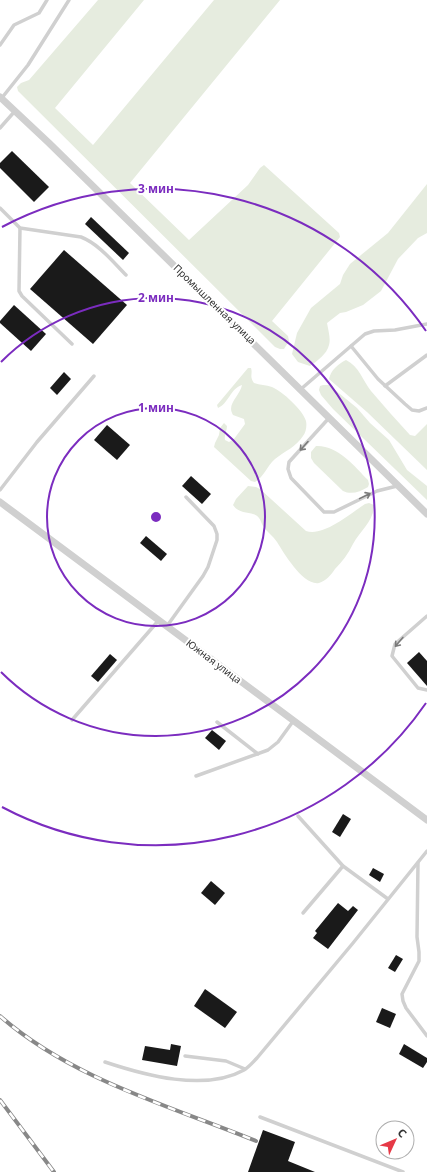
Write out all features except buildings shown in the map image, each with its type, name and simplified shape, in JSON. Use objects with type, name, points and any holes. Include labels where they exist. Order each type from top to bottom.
[{"type":"street","name":"Промышленная улица","points":[[1,98],[55,148],[302,389],[427,514]]},
{"type":"street","name":"Южная улица","points":[[0,502],[427,820]]},
{"type":"lane","points":[[0,45],[14,25],[39,13],[47,0]]},
{"type":"lane","points":[[1,98],[28,65],[69,0]]},
{"type":"lane","points":[[0,128],[15,111]]},
{"type":"lane","points":[[0,208],[20,228],[81,237],[87,240],[94,244],[126,275]]},
{"type":"lane","points":[[20,228],[19,290],[22,296],[72,344]]},
{"type":"lane","points":[[302,389],[365,334],[374,331],[395,330],[427,324]]},
{"type":"lane","points":[[351,346],[385,386],[412,410],[419,411],[427,408]]},
{"type":"lane","points":[[385,386],[427,355]]},
{"type":"lane","points":[[0,490],[36,442],[94,376]]},
{"type":"lane","points":[[330,417],[289,462],[288,470],[291,478],[324,512],[334,512],[377,491],[398,485]]},
{"type":"lane","points":[[167,626],[203,576],[208,567],[217,540],[217,534],[214,526],[186,497]]},
{"type":"lane","points":[[427,616],[395,644],[392,656],[418,688],[427,690]]},
{"type":"lane","points":[[72,720],[159,620]]},
{"type":"lane","points":[[196,776],[258,754],[272,747],[278,742],[294,720]]},
{"type":"lane","points":[[217,722],[258,754]]},
{"type":"lane","points":[[298,816],[342,866],[388,899]]},
{"type":"lane","points":[[106,1062],[140,1072],[186,1080],[217,1079],[231,1076],[245,1070],[257,1058],[427,851]]},
{"type":"lane","points":[[418,862],[417,937],[419,961],[402,994],[406,1008],[427,1036]]},
{"type":"lane","points":[[303,913],[342,866]]},
{"type":"lane","points":[[185,1056],[226,1061],[245,1070]]},
{"type":"lane","points":[[260,1117],[403,1172]]},
{"type":"shaded area","points":[[98,0],[144,0],[55,108],[93,145],[214,0],[280,0],[130,183],[189,240],[248,185],[260,168],[264,165],[339,233],[340,237],[272,321],[288,336],[289,341],[284,349],[275,347],[18,91],[17,87],[21,83],[29,80]]},
{"type":"shaded area","points":[[427,184],[427,233],[418,238],[398,259],[381,291],[363,305],[340,313],[327,323],[330,343],[321,357],[310,366],[298,362],[292,354],[297,333],[311,308],[340,284],[343,275],[350,264],[388,233]]},
{"type":"shaded area","points":[[346,360],[354,366],[371,391],[410,435],[415,436],[427,424],[427,470],[367,412],[329,379],[335,368]]},
{"type":"shaded area","points":[[248,368],[251,368],[254,383],[272,387],[281,392],[292,401],[306,421],[305,433],[300,440],[275,459],[261,477],[255,482],[251,481],[214,447],[220,428],[224,423],[227,426],[225,440],[229,442],[234,439],[245,424],[244,419],[233,415],[231,411],[232,404],[242,385],[235,389],[221,406],[218,408],[217,405]]},
{"type":"shaded area","points":[[329,385],[357,408],[370,423],[389,440],[407,470],[427,486],[427,500],[333,409],[321,395],[319,390],[320,386]]},
{"type":"shaded area","points":[[316,446],[331,449],[345,457],[368,480],[368,487],[356,492],[349,493],[343,491],[314,463],[311,458],[311,452]]},
{"type":"shaded area","points":[[248,486],[260,489],[306,531],[313,532],[328,528],[365,504],[369,503],[374,505],[372,516],[345,558],[332,573],[322,582],[313,583],[301,574],[289,561],[257,516],[239,511],[233,505],[236,499]]},
{"type":"railway","points":[[0,1016],[28,1038],[58,1057],[90,1074],[156,1103],[256,1141]]},
{"type":"railway","points":[[0,1100],[54,1172]]}]
